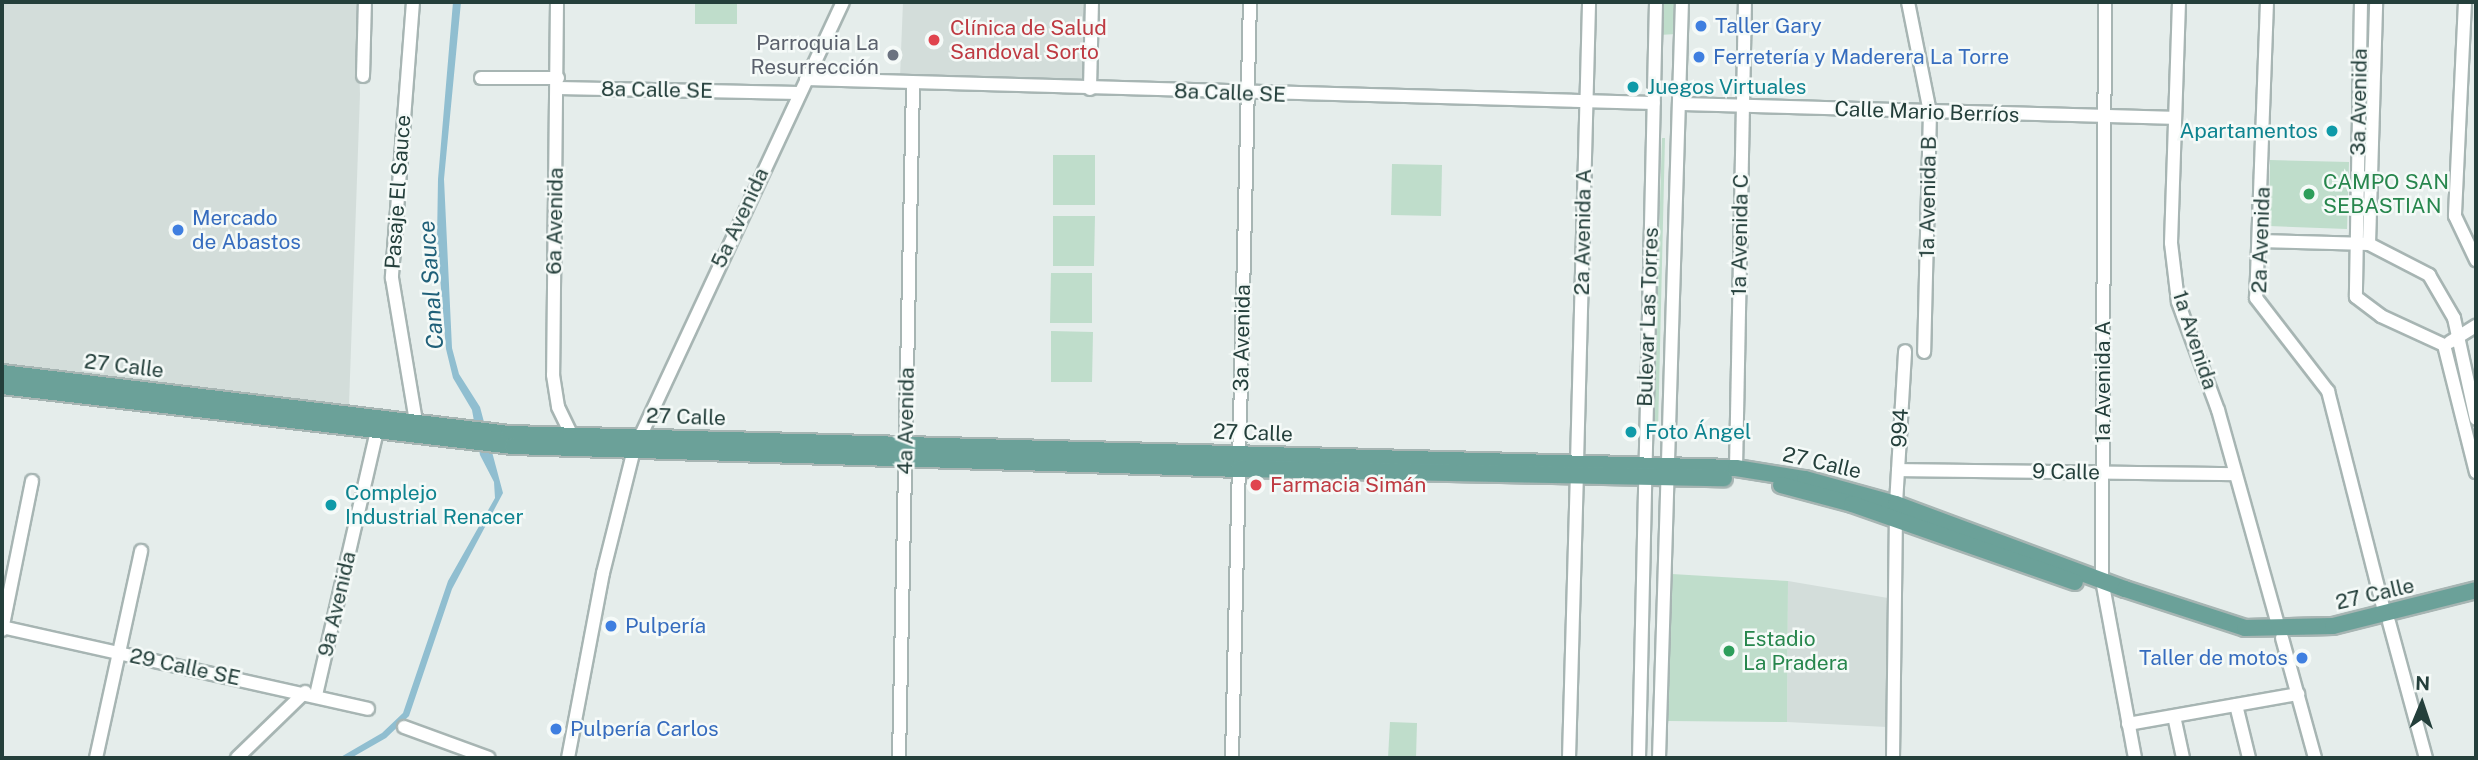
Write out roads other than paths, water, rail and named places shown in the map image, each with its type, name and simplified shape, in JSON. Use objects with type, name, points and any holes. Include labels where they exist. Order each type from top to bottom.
[{"type":"main road","name":"27 Calle","points":[[2,373],[415,422],[456,434]]},
{"type":"main road","name":"27 Calle","points":[[2,386],[377,431],[456,434],[511,440],[1577,469],[1644,470],[1666,465],[1736,468],[1805,479],[2103,586],[2245,628],[2280,633],[2387,618],[2476,590]]},
{"type":"main road","name":"27 Calle","points":[[511,440],[572,436],[636,443]]},
{"type":"main road","name":"27 Calle","points":[[1666,465],[1764,481],[1896,512]]},
{"type":"main road","points":[[2387,618],[2476,601]]},
{"type":"street","points":[[363,76],[365,2]]},
{"type":"street","name":"Pasaje El Sauce","points":[[413,2],[392,278],[415,422]]},
{"type":"street","name":"6a Avenida","points":[[557,2],[553,375],[558,407],[572,436]]},
{"type":"street","name":"5a Avenida","points":[[568,758],[603,573],[636,443],[843,2]]},
{"type":"street","points":[[1090,89],[1092,2]]},
{"type":"street","name":"3a Avenida","points":[[1232,758],[1250,2]]},
{"type":"street","name":"2a Avenida A","points":[[1569,758],[1589,2]]},
{"type":"street","name":"Bulevar Las Torres","points":[[1639,758],[1656,2]]},
{"type":"street","name":"Bulevar Las Torres","points":[[1659,758],[1682,2]]},
{"type":"street","name":"1a Avenida C","points":[[1736,468],[1745,2]]},
{"type":"street","name":"1a Avenida B","points":[[1908,2],[1930,112],[1924,352]]},
{"type":"street","name":"1a Avenida A","points":[[2105,2],[2103,586],[2135,758]]},
{"type":"street","name":"1a Avenida","points":[[2179,2],[2173,118],[2171,243],[2178,302],[2218,410],[2315,758]]},
{"type":"street","name":"2a Avenida","points":[[2267,2],[2256,298],[2328,391],[2426,758]]},
{"type":"street","name":"3a Avenida","points":[[2361,2],[2353,282],[2362,304],[2450,342]]},
{"type":"street","name":"3a Avenida","points":[[2370,244],[2376,2]]},
{"type":"street","points":[[2465,2],[2455,216],[2476,260]]},
{"type":"street","name":"8a Calle SE","points":[[481,78],[799,93]]},
{"type":"street","name":"8a Calle SE","points":[[806,79],[1248,94],[1654,103]]},
{"type":"street","name":"4a Avenida","points":[[899,758],[913,83]]},
{"type":"street","name":"Calle Mario Berríos","points":[[1680,104],[2173,118]]},
{"type":"street","points":[[2260,241],[2370,244],[2429,275],[2446,298],[2450,342],[2476,472]]},
{"type":"street","points":[[2450,342],[2476,326]]},
{"type":"street","points":[[2450,342],[2476,419]]},
{"type":"street","name":"994","points":[[1896,512],[1905,351]]},
{"type":"street","name":"9a Avenida","points":[[311,694],[377,431]]},
{"type":"street","name":"9 Calle","points":[[1898,470],[2234,474]]},
{"type":"street","points":[[2,628],[32,481]]},
{"type":"street","points":[[1893,758],[1896,512]]},
{"type":"street","points":[[96,758],[141,551]]},
{"type":"street","name":"29 Calle SE","points":[[2,628],[311,694],[368,709]]},
{"type":"street","points":[[237,758],[311,694]]},
{"type":"street","points":[[2129,724],[2298,694]]},
{"type":"street","points":[[2236,705],[2249,758]]},
{"type":"street","points":[[2174,716],[2183,758]]},
{"type":"street","points":[[404,727],[485,757]]},
{"type":"water","points":[[453,2],[461,2],[444,179],[452,348],[459,374],[480,407],[503,493],[452,589],[409,716],[386,738],[351,758],[339,758],[382,733],[403,713],[448,581],[495,498],[494,482],[480,455],[472,410],[453,378],[446,349],[437,240],[438,179]]},
{"type":"place","name":"Taller Gary","points":[[1701,26]]},
{"type":"place","name":"Clínica de Salud Sandoval Sorto","points":[[934,40]]},
{"type":"place","name":"Parroquia La Resurrección","points":[[893,55]]},
{"type":"place","name":"Ferretería y Maderera La Torre","points":[[1699,57]]},
{"type":"place","name":"Juegos Virtuales","points":[[1633,87]]},
{"type":"place","name":"Apartamentos","points":[[2332,131]]},
{"type":"place","name":"CAMPO SAN SEBASTIAN","points":[[2309,194]]},
{"type":"place","name":"Mercado de Abastos","points":[[178,230]]},
{"type":"place","name":"Foto Ángel","points":[[1631,432]]},
{"type":"place","name":"Farmacia Simán","points":[[1256,485]]},
{"type":"place","name":"Complejo Industrial Renacer","points":[[331,505]]},
{"type":"place","name":"Pulpería","points":[[611,626]]},
{"type":"place","name":"Estadio La Pradera","points":[[1729,651]]},
{"type":"place","name":"Taller de motos","points":[[2302,658]]},
{"type":"place","name":"Pulpería Carlos","points":[[556,729]]},
{"type":"water label","name":"Canal Sauce","points":[[431,285]]}]
